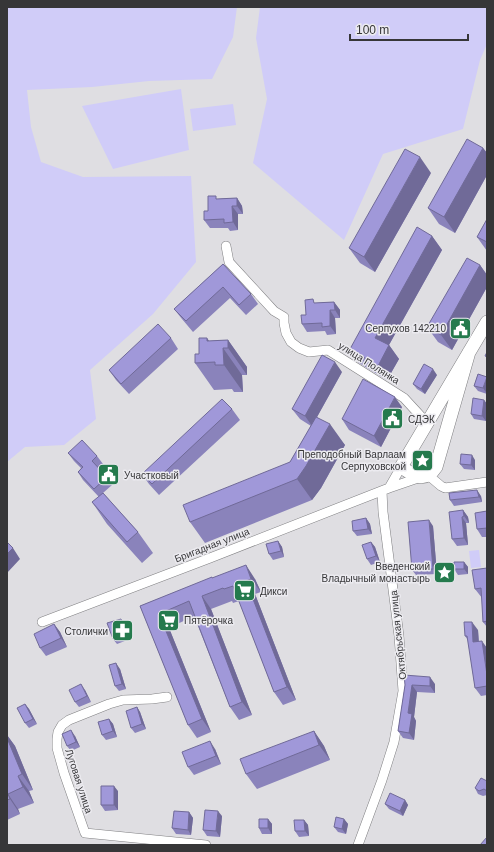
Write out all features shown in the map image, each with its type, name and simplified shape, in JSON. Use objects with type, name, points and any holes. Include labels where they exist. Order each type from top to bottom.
[{"type":"street","name":"улица Полянка","points":[[226,246],[229,262],[274,311],[284,317],[286,333],[291,342],[299,348],[309,352],[328,350],[404,398],[427,423]]},
{"type":"street","points":[[385,489],[427,423],[487,322]]},
{"type":"street","points":[[425,476],[432,472],[436,467],[469,352]]},
{"type":"street","points":[[400,467],[414,475],[425,476],[445,488],[487,482]]},
{"type":"street","name":"Бригадная улица","points":[[42,622],[385,489],[425,476]]},
{"type":"street","name":"Октябрьская улица","points":[[358,845],[382,780],[394,742],[403,691],[400,636],[383,512],[385,489]]},
{"type":"street","name":"Луговая улица","points":[[167,697],[123,700],[69,720],[62,725],[58,732],[57,748],[85,833],[206,845]]},
{"type":"shaded area","points":[[7,7],[237,7],[233,37],[212,79],[149,81],[92,87],[27,90],[31,127],[41,162],[83,177],[191,176],[196,262],[153,314],[90,370],[96,419],[64,445],[25,447],[7,462]]},
{"type":"shaded area","points":[[260,7],[487,7],[487,44],[480,60],[463,129],[383,154],[344,240],[253,163],[267,99],[256,38]]},
{"type":"shaded area","points":[[181,89],[189,150],[113,169],[82,106]]},
{"type":"shaded area","points":[[233,104],[236,125],[193,131],[190,109]]},
{"type":"shaded area","points":[[479,550],[481,567],[471,568],[469,551]]},
{"type":"building","points":[[467,139],[483,148],[444,217],[428,208]]},
{"type":"building","points":[[405,149],[420,157],[364,257],[349,248]]},
{"type":"building","points":[[208,196],[216,196],[216,199],[237,198],[237,206],[232,206],[233,222],[224,223],[224,219],[204,220],[204,211],[208,211]]},
{"type":"building","points":[[487,219],[487,242],[477,237]]},
{"type":"building","points":[[417,227],[432,236],[375,338],[389,345],[378,366],[350,349]]},
{"type":"building","points":[[467,258],[480,265],[441,335],[427,327]]},
{"type":"building","points":[[223,264],[251,294],[239,305],[223,287],[186,321],[174,309]]},
{"type":"building","points":[[313,299],[314,303],[334,302],[335,310],[330,310],[330,326],[322,327],[322,323],[302,324],[301,315],[306,315],[305,300]]},
{"type":"building","points":[[158,324],[171,338],[121,384],[109,370]]},
{"type":"building","points":[[199,338],[207,338],[207,341],[228,340],[228,348],[223,348],[224,365],[215,365],[215,362],[195,363],[195,354],[199,354]]},
{"type":"building","points":[[322,355],[335,362],[305,416],[292,409]]},
{"type":"building","points":[[424,364],[433,369],[421,389],[413,384]]},
{"type":"building","points":[[478,374],[487,377],[483,388],[474,386]]},
{"type":"building","points":[[363,379],[395,397],[374,436],[342,419]]},
{"type":"building","points":[[473,398],[484,400],[482,416],[471,414]]},
{"type":"building","points":[[222,399],[232,409],[152,484],[142,474]]},
{"type":"building","points":[[316,417],[330,424],[297,479],[190,522],[183,505],[290,462]]},
{"type":"building","points":[[82,440],[97,456],[92,461],[107,477],[94,489],[78,472],[83,467],[68,453]]},
{"type":"building","points":[[461,454],[472,455],[471,465],[460,464]]},
{"type":"building","points":[[477,490],[479,497],[450,500],[449,493]]},
{"type":"building","points":[[103,493],[138,532],[127,542],[92,502]]},
{"type":"building","points":[[463,510],[464,516],[462,517],[464,538],[452,539],[449,512]]},
{"type":"building","points":[[487,511],[487,528],[477,529],[475,513]]},
{"type":"building","points":[[366,518],[368,529],[353,531],[352,521]]},
{"type":"building","points":[[429,520],[433,569],[412,570],[408,522]]},
{"type":"building","points":[[278,541],[281,551],[269,554],[266,544]]},
{"type":"building","points":[[7,542],[13,548],[7,554]]},
{"type":"building","points":[[371,542],[376,556],[367,559],[362,545]]},
{"type":"building","points":[[454,562],[464,562],[464,569],[454,569]]},
{"type":"building","points":[[246,565],[251,579],[246,581],[287,687],[274,692],[233,586],[202,596],[242,702],[230,707],[189,601],[159,614],[202,719],[188,725],[140,606]]},
{"type":"building","points":[[487,568],[487,621],[483,622],[481,588],[475,589],[472,570]]},
{"type":"building","points":[[121,619],[126,634],[113,639],[107,623]]},
{"type":"building","points":[[464,622],[472,622],[473,642],[482,641],[487,675],[487,686],[475,688],[467,636],[465,636]]},
{"type":"building","points":[[54,624],[61,638],[40,648],[34,634]]},
{"type":"building","points":[[116,663],[122,684],[115,686],[109,665]]},
{"type":"building","points":[[404,675],[430,677],[430,686],[412,685],[408,713],[412,714],[409,733],[398,731],[405,685]]},
{"type":"building","points":[[81,684],[87,696],[75,702],[69,690]]},
{"type":"building","points":[[25,704],[33,719],[25,723],[17,708]]},
{"type":"building","points":[[137,707],[142,724],[131,728],[126,711]]},
{"type":"building","points":[[109,719],[113,731],[102,735],[98,722]]},
{"type":"building","points":[[71,730],[76,742],[67,746],[62,734]]},
{"type":"building","points":[[314,731],[319,745],[246,774],[240,759]]},
{"type":"building","points":[[7,738],[22,774],[18,776],[23,787],[8,794],[10,799],[7,800]]},
{"type":"building","points":[[210,741],[216,756],[188,767],[182,752]]},
{"type":"building","points":[[481,778],[487,781],[487,791],[484,789],[479,791],[475,788]]},
{"type":"building","points":[[101,786],[114,786],[114,805],[101,805]]},
{"type":"building","points":[[390,793],[405,800],[400,811],[385,804]]},
{"type":"building","points":[[205,810],[218,811],[216,831],[203,830]]},
{"type":"building","points":[[174,811],[189,812],[188,830],[172,828]]},
{"type":"building","points":[[336,817],[344,819],[342,829],[334,827]]},
{"type":"building","points":[[259,819],[268,819],[268,828],[259,828]]},
{"type":"building","points":[[294,820],[304,820],[305,831],[295,831]]},
{"type":"building","points":[[487,837],[487,845],[480,845]]},
{"type":"place","name":"Серпухов 142210","points":[[461,328]]},
{"type":"place","name":"СДЭК","points":[[392,419]]},
{"type":"place","name":"Преподобный Варлаам Серпуховской","points":[[422,460]]},
{"type":"place","name":"Участковый","points":[[108,475]]},
{"type":"place","name":"Введенский Владычный монастырь","points":[[445,572]]},
{"type":"place","name":"Дикси","points":[[244,591]]},
{"type":"place","name":"Пятёрочка","points":[[168,620]]},
{"type":"place","name":"Столички","points":[[123,631]]}]
